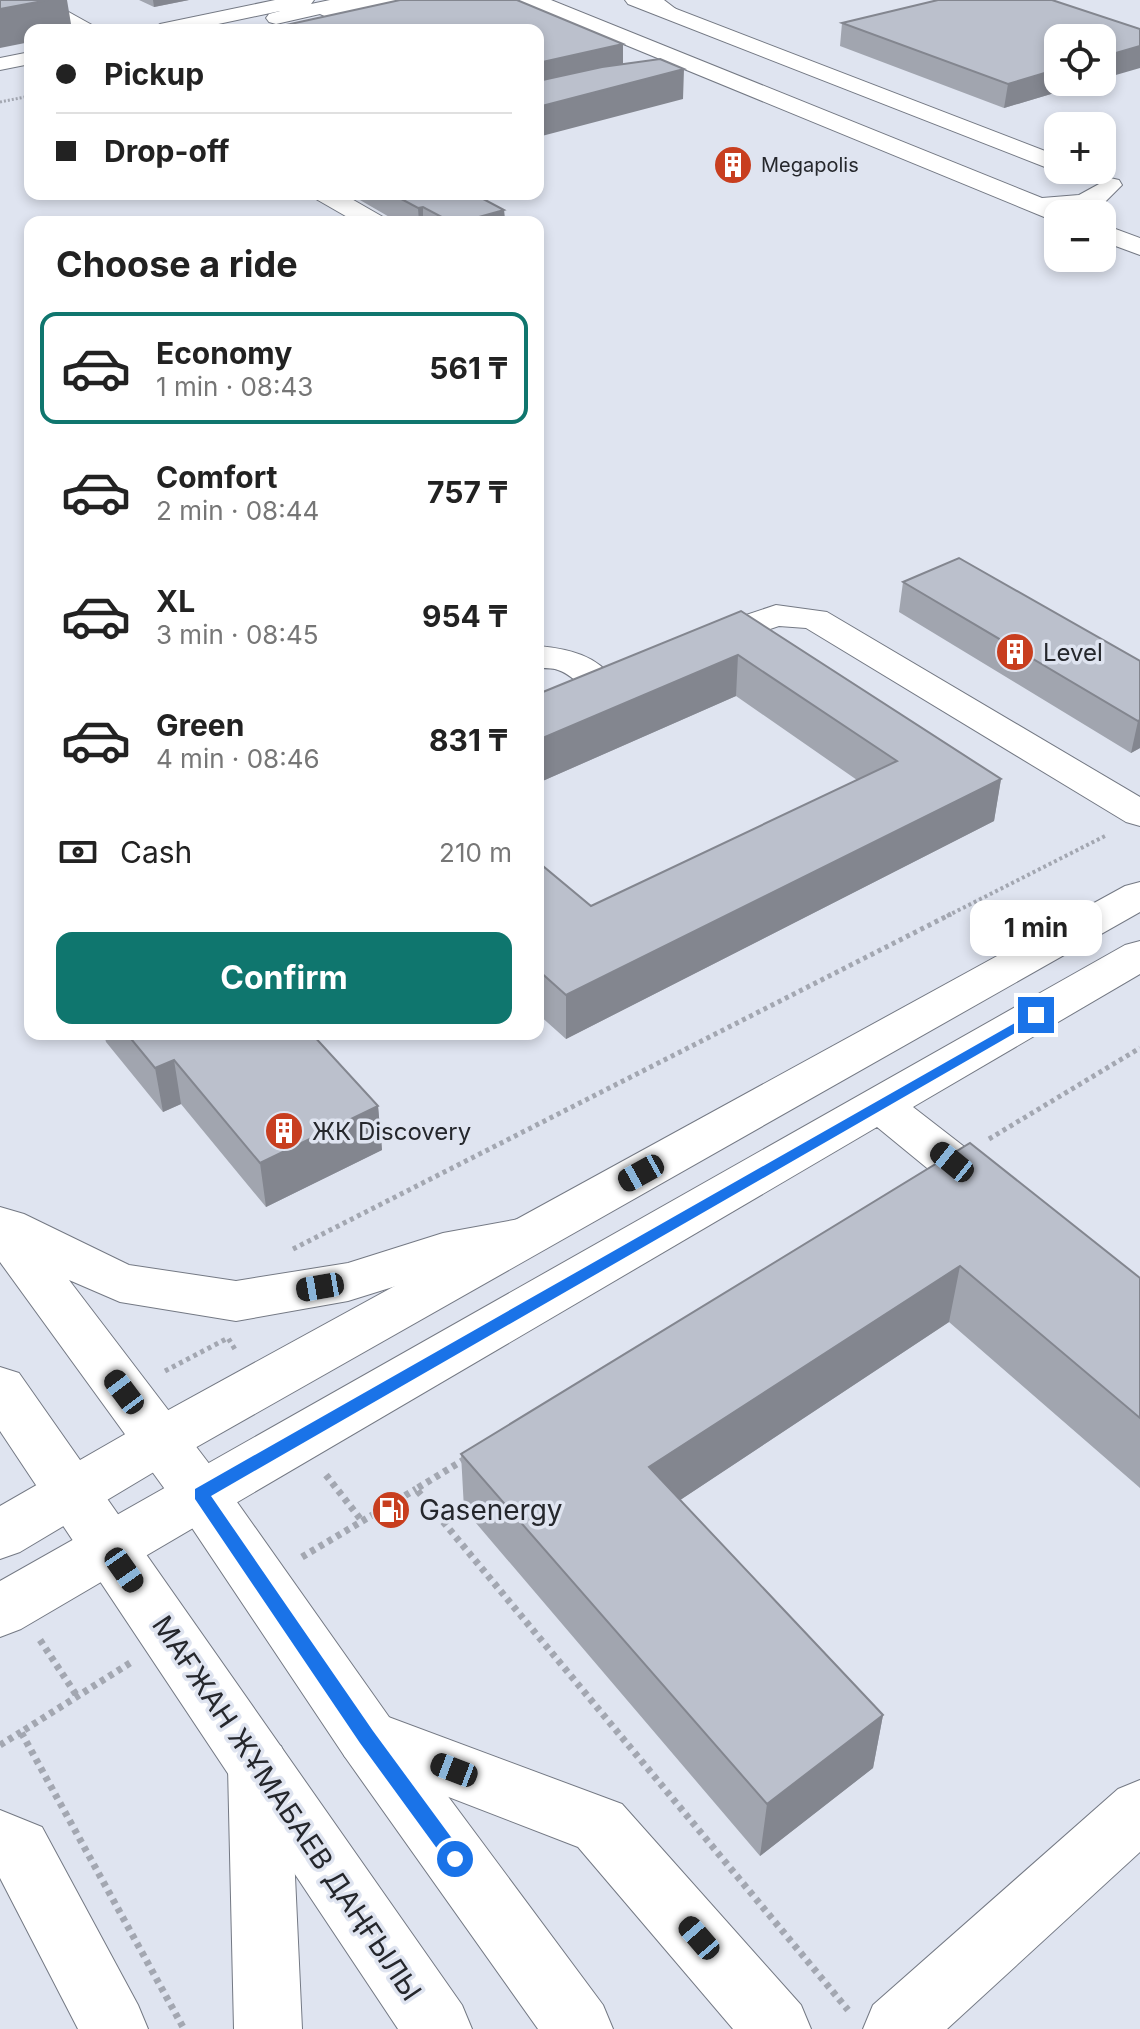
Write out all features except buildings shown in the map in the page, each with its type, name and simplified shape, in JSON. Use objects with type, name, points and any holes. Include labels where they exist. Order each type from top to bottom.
[{"type":"street","points":[[32,0],[79,24]]},
{"type":"street","points":[[189,24],[304,0]]},
{"type":"street","points":[[248,24],[357,0]]},
{"type":"street","points":[[263,21],[395,0]]},
{"type":"street","points":[[635,0],[1044,158]]},
{"type":"street","points":[[650,0],[671,13]]},
{"type":"street","points":[[533,1],[1044,208]]},
{"type":"street","points":[[0,64],[24,59]]},
{"type":"street","points":[[662,78],[701,68]]},
{"type":"street","points":[[0,77],[24,72]]},
{"type":"street","points":[[925,160],[945,147],[964,142],[1000,141]]},
{"type":"street","points":[[1086,200],[1120,188],[1109,184]]},
{"type":"street","points":[[336,200],[364,216]]},
{"type":"street","points":[[1116,238],[1140,247]]},
{"type":"street","points":[[671,653],[776,615],[815,619],[1126,823]]},
{"type":"street","points":[[544,658],[568,660],[613,676],[562,697]]},
{"type":"street","points":[[0,1535],[259,1385],[1140,895]]},
{"type":"street","points":[[7,1606],[1140,955]]},
{"type":"street","points":[[880,1105],[1022,1219]]},
{"type":"street","points":[[0,1224],[120,1283],[232,1320],[443,1252],[530,1235]]},
{"type":"street","points":[[0,1224],[200,1494],[367,1737],[579,2029]]},
{"type":"street","name":"МАҒЖАН ЖҰМАБАЕВ ДАҢҒЫЛЫ","points":[[0,1388],[438,2029]]},
{"type":"street","points":[[367,1737],[600,1825],[777,2029]]},
{"type":"street","points":[[259,1767],[268,2029]]},
{"type":"street","points":[[895,2023],[1140,1810]]},
{"type":"street","points":[[0,1841],[19,1849],[114,2029]]},
{"type":"path","points":[[0,102],[24,97]]},
{"type":"path","points":[[124,1392],[232,1320],[270,1260],[1126,823]]},
{"type":"path","points":[[952,1162],[1140,1048]]},
{"type":"path","points":[[232,1320],[259,1385]]},
{"type":"path","points":[[298,1439],[362,1521]]},
{"type":"path","points":[[260,1582],[470,1456]]},
{"type":"path","points":[[416,1489],[895,2023]]},
{"type":"path","points":[[7,1606],[77,1696]]},
{"type":"path","points":[[0,1745],[170,1637]]},
{"type":"path","points":[[21,1732],[184,2029]]},
{"type":"place","name":"Megapolis","points":[[733,165]]},
{"type":"place","name":"Level","points":[[1015,652]]},
{"type":"place","name":"ЖК Discovery","points":[[284,1131]]},
{"type":"place","name":"Gasenergy","points":[[391,1510]]},
{"type":"route","points":[[455,1859],[200,1494],[1036,1015]]}]
